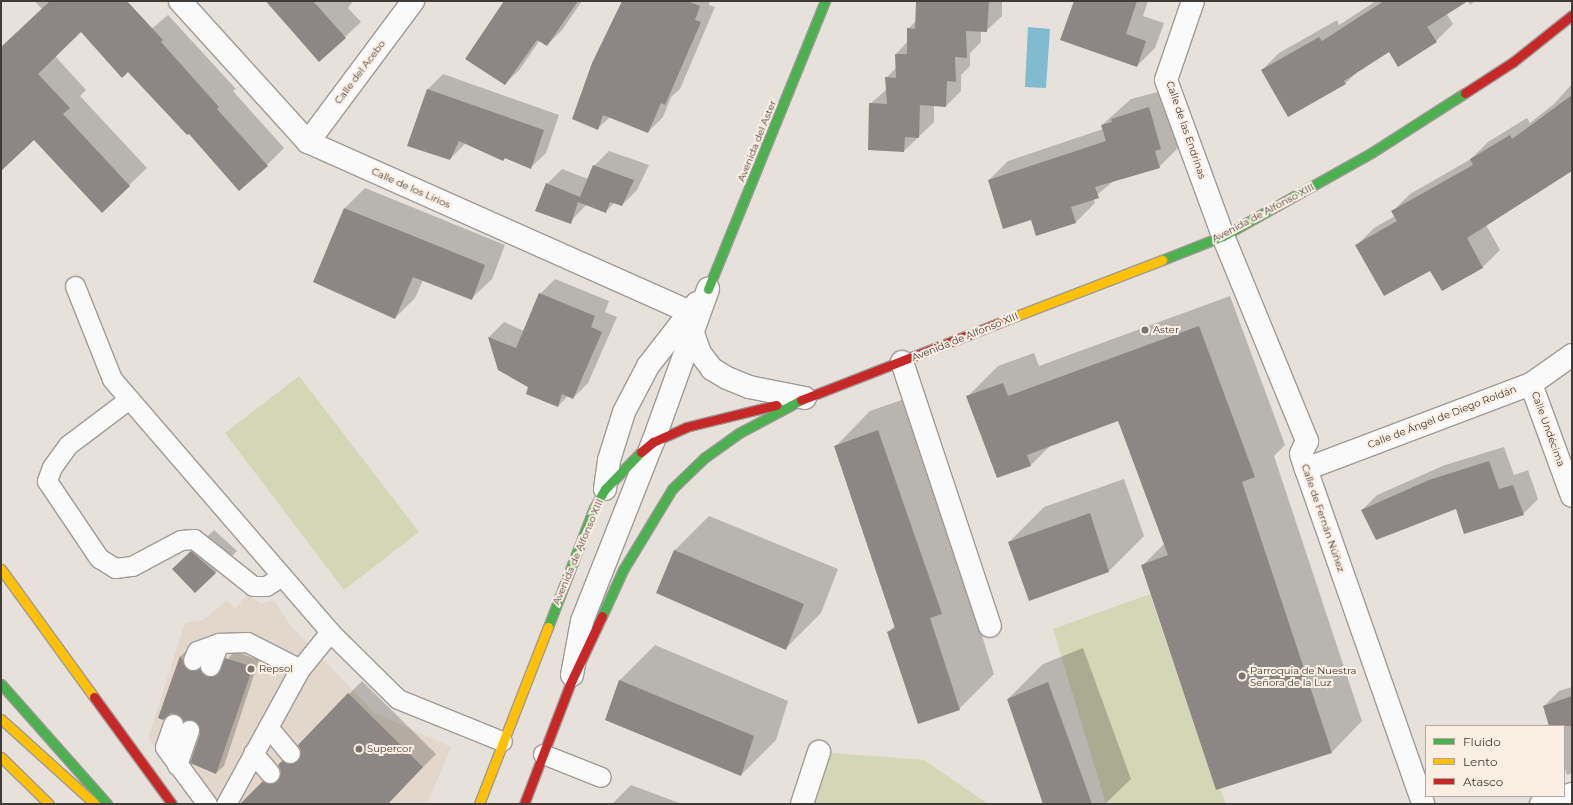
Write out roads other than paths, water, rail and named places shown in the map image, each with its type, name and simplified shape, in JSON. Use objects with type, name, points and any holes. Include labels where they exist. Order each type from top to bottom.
[{"type":"main road","name":"Avenida del Aster","points":[[708,289],[825,1]]},
{"type":"main road","name":"Avenida de Alfonso XIII","points":[[479,804],[502,741],[594,508],[605,488],[630,461],[653,442],[686,427],[805,398],[902,362],[1223,236],[1371,153],[1513,62],[1572,14]]},
{"type":"main road","name":"Avenida de Alfonso XIII","points":[[524,804],[570,684],[623,570],[672,489],[704,458],[739,433],[805,398]]},
{"type":"main road","points":[[1,568],[172,804]]},
{"type":"main road","points":[[1,684],[107,804]]},
{"type":"main road","points":[[1,719],[95,804]]},
{"type":"main road","points":[[1,757],[49,804]]},
{"type":"street","name":"Calle de los Lirios","points":[[180,1],[308,142],[691,322]]},
{"type":"street","name":"Calle del Acebo","points":[[308,142],[413,1]]},
{"type":"street","name":"Calle de las Endrinas","points":[[1193,1],[1166,80],[1223,236]]},
{"type":"street","name":"Calle de Fernán Núñez","points":[[1223,236],[1307,441],[1301,454],[1423,804]]},
{"type":"street","points":[[570,684],[582,621],[653,442],[691,322],[708,289]]},
{"type":"street","points":[[691,322],[700,353],[712,369],[727,378],[749,387],[805,398]]},
{"type":"street","points":[[605,488],[609,460],[624,412],[648,366],[691,322]]},
{"type":"street","name":"Calle de Ángel de Diego Roldán","points":[[1306,469],[1531,384],[1572,355]]},
{"type":"street","name":"Avenida de Alfonso XIII","points":[[902,362],[990,626]]},
{"type":"street","name":"Calle Undécima","points":[[1531,384],[1572,496]]},
{"type":"street","points":[[802,804],[819,752]]},
{"type":"street","points":[[1541,804],[1563,797]]},
{"type":"lane","points":[[75,286],[112,379],[330,632],[398,699],[502,741]]},
{"type":"lane","points":[[129,399],[68,445],[52,467],[48,481],[99,558],[116,568],[132,566],[181,540],[194,539],[253,586],[266,586],[282,576]]},
{"type":"lane","points":[[226,804],[242,791],[253,753],[300,669],[330,632]]},
{"type":"lane","points":[[202,663],[197,651],[219,643],[247,642],[300,669]]},
{"type":"lane","points":[[181,727],[165,747],[207,804]]},
{"type":"lane","points":[[268,727],[290,753]]},
{"type":"lane","points":[[253,753],[270,773]]},
{"type":"lane","points":[[543,754],[601,777]]},
{"type":"water","points":[[1028,27],[1050,29],[1046,88],[1025,87]]},
{"type":"place","name":"Aster","points":[[1145,330]]},
{"type":"place","name":"Repsol","points":[[251,669]]},
{"type":"place","name":"Parroquia de Nuestra Señora de la Luz","points":[[1242,676]]},
{"type":"place","name":"Supercor","points":[[359,749]]}]
